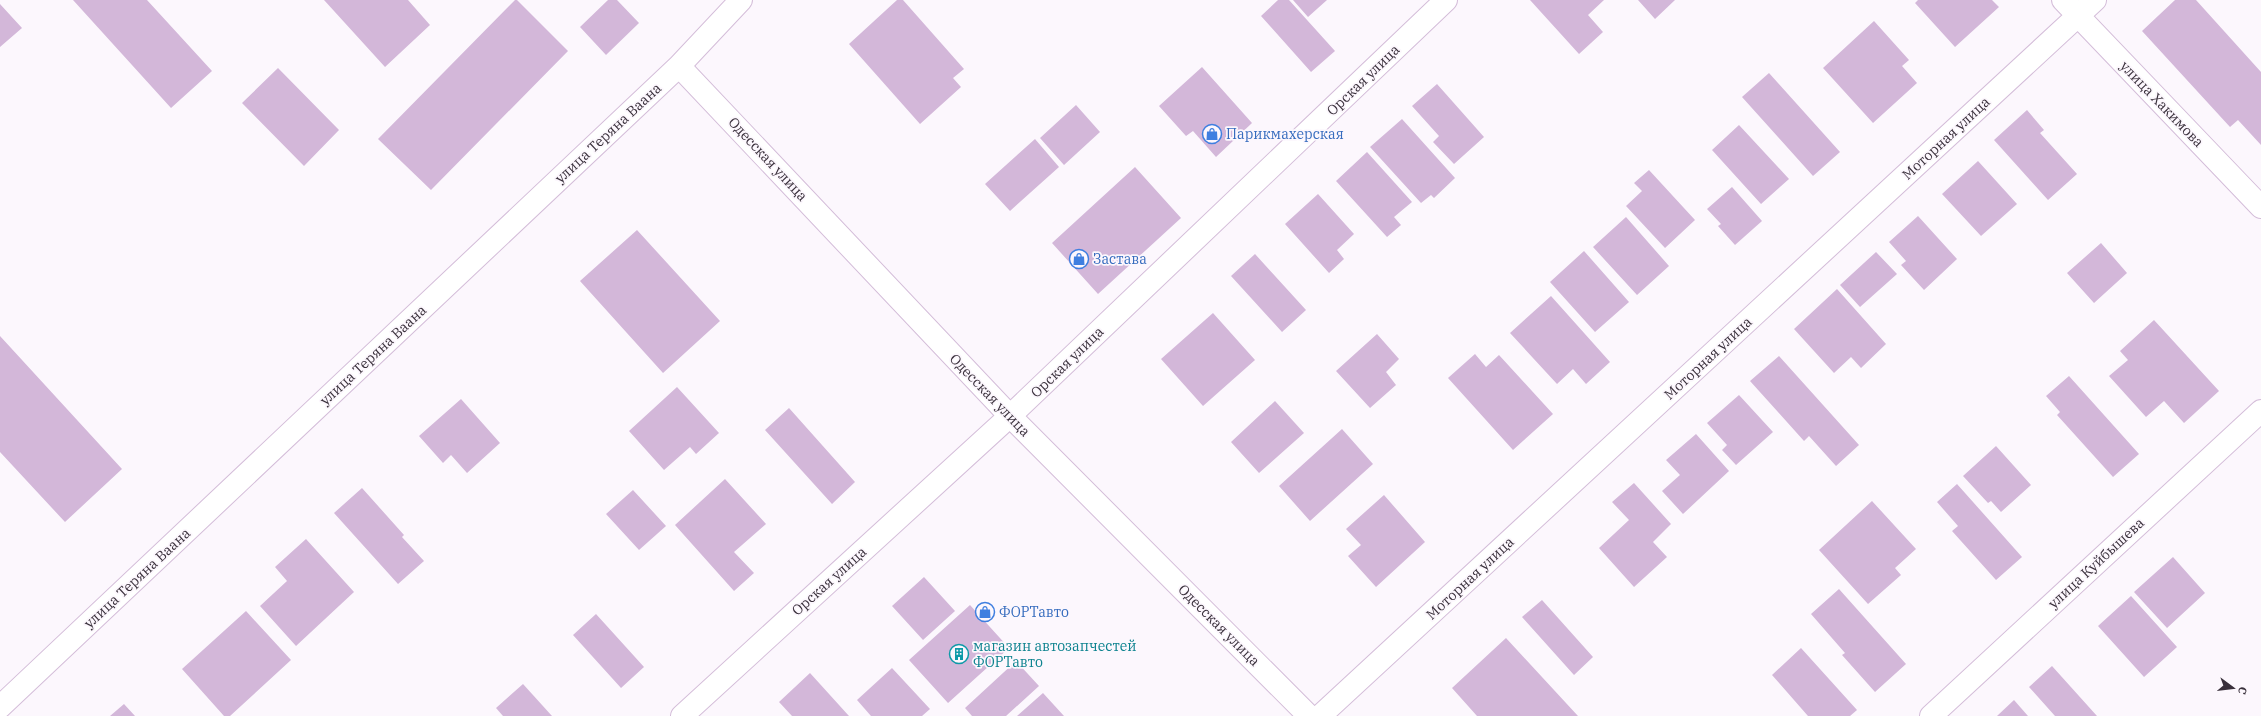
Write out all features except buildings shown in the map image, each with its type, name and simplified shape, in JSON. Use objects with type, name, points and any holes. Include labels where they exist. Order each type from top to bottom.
[{"type":"street","name":"улица Теряна Ваана","points":[[0,707],[680,66],[741,0]]},
{"type":"street","name":"Орская улица","points":[[682,716],[1010,416],[1446,0]]},
{"type":"street","name":"улица Хакимова","points":[[2063,0],[2261,207]]},
{"type":"street","name":"Моторная улица","points":[[1320,716],[2095,0]]},
{"type":"street","name":"Одесская улица","points":[[680,66],[1010,416],[1309,716]]},
{"type":"street","name":"улица Куйбышева","points":[[1931,716],[2261,411]]},
{"type":"place","name":"Парикмахерская","points":[[1212,134]]},
{"type":"place","name":"Застава","points":[[1079,259]]},
{"type":"place","name":"ФОРТавто","points":[[985,612]]},
{"type":"place","name":"магазин автозапчестей ФОРТавто","points":[[959,654]]}]
